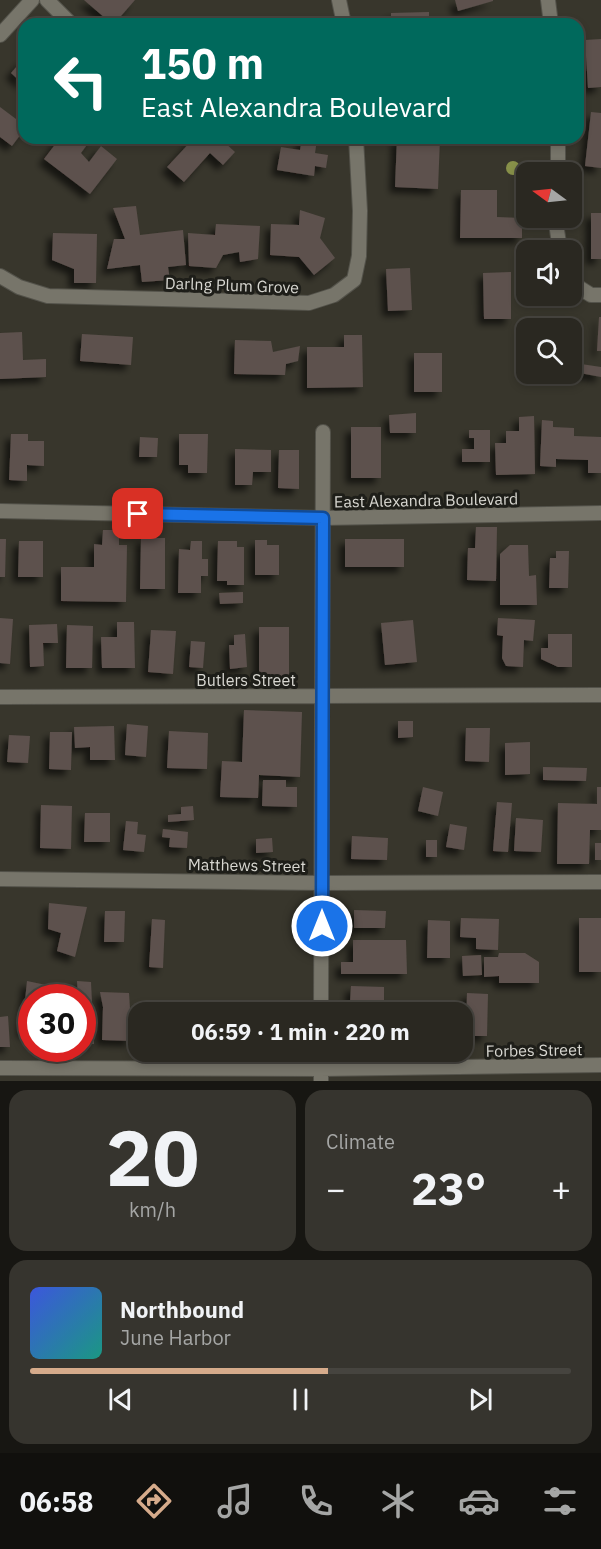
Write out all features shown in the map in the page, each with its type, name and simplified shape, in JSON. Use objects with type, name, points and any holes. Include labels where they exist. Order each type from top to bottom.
[{"type":"street","points":[[0,35],[32,0]]},
{"type":"street","points":[[47,0],[65,18]]},
{"type":"street","points":[[339,0],[343,18]]},
{"type":"street","points":[[548,0],[550,18]]},
{"type":"street","name":"Darlng Plum Grove","points":[[0,276],[19,287],[48,296],[309,303],[334,296],[354,280],[359,256],[360,211],[356,144]]},
{"type":"street","points":[[558,144],[558,162]]},
{"type":"street","points":[[582,289],[591,295],[601,295]]},
{"type":"street","points":[[321,1002],[323,432]]},
{"type":"street","name":"East Alexandra Boulevard","points":[[0,512],[323,518],[601,513]]},
{"type":"street","name":"Butlers Street","points":[[0,697],[601,695]]},
{"type":"street","name":"Matthews Street","points":[[0,879],[322,883],[601,882]]},
{"type":"street","name":"Forbes Street","points":[[0,1068],[321,1075],[601,1065]]},
{"type":"building","points":[[84,0],[135,0],[119,18],[105,18]]},
{"type":"building","points":[[455,0],[493,0],[493,1],[458,11]]},
{"type":"building","points":[[429,12],[429,18],[391,18],[391,13]]},
{"type":"building","points":[[601,39],[601,87],[588,88],[585,40]]},
{"type":"building","points":[[18,65],[18,79],[11,73]]},
{"type":"building","points":[[0,107],[18,120],[18,138],[12,146],[0,137]]},
{"type":"building","points":[[591,112],[601,113],[601,168],[585,166]]},
{"type":"building","points":[[55,144],[88,144],[81,153],[89,162],[101,146],[117,159],[90,194],[44,159]]},
{"type":"building","points":[[188,144],[226,144],[235,152],[223,165],[210,153],[184,182],[167,167]]},
{"type":"building","points":[[301,144],[316,144],[315,153],[328,155],[326,168],[315,166],[314,176],[277,170],[281,147],[300,150]]},
{"type":"building","points":[[397,144],[440,144],[438,189],[395,187]]},
{"type":"building","points":[[461,190],[497,190],[497,217],[516,218],[516,228],[522,228],[522,238],[460,238]]},
{"type":"building","points":[[136,206],[140,235],[183,230],[186,265],[168,267],[170,280],[142,282],[140,265],[107,269],[114,239],[125,239],[113,208]]},
{"type":"building","points":[[300,210],[325,218],[320,238],[335,258],[314,275],[299,257],[270,255],[271,224],[299,225]]},
{"type":"building","points":[[591,213],[601,213],[601,259],[591,259]]},
{"type":"building","points":[[216,224],[260,226],[258,259],[240,262],[239,252],[223,255],[216,268],[189,266],[188,233],[215,235]]},
{"type":"building","points":[[53,233],[97,234],[96,283],[74,283],[74,269],[52,260]]},
{"type":"building","points":[[410,268],[412,310],[388,311],[386,269]]},
{"type":"building","points":[[511,272],[511,319],[484,319],[483,273]]},
{"type":"building","points":[[599,317],[601,317],[601,351],[597,351]]},
{"type":"building","points":[[22,332],[23,360],[46,359],[46,377],[0,379],[0,333]]},
{"type":"building","points":[[82,334],[133,337],[131,365],[80,361]]},
{"type":"building","points":[[344,335],[362,335],[363,387],[307,388],[307,347],[344,347]]},
{"type":"building","points":[[235,340],[271,341],[273,352],[300,346],[298,361],[286,364],[285,375],[234,374]]},
{"type":"building","points":[[414,353],[442,353],[442,392],[414,392]]},
{"type":"building","points":[[582,364],[601,367],[601,377],[582,373]]},
{"type":"building","points":[[416,413],[416,433],[390,433],[389,415]]},
{"type":"building","points":[[534,416],[535,474],[496,475],[495,443],[506,443],[506,431],[519,431],[519,417]]},
{"type":"building","points":[[542,420],[553,421],[553,427],[574,428],[574,436],[601,437],[601,473],[588,473],[588,460],[556,459],[556,467],[540,466]]},
{"type":"building","points":[[351,427],[381,427],[381,478],[351,478]]},
{"type":"building","points":[[469,430],[490,430],[490,462],[462,462],[462,449],[474,449],[474,438],[469,438]]},
{"type":"building","points":[[11,434],[28,434],[28,441],[44,441],[44,466],[27,465],[27,481],[9,480]]},
{"type":"building","points":[[179,434],[208,434],[207,473],[188,473],[188,465],[179,465]]},
{"type":"building","points":[[140,437],[158,438],[157,457],[139,457]]},
{"type":"building","points":[[235,449],[271,450],[271,472],[253,472],[252,485],[235,485]]},
{"type":"building","points":[[279,450],[299,450],[299,489],[278,488]]},
{"type":"building","points":[[476,527],[497,527],[496,581],[467,580],[468,548],[475,548]]},
{"type":"building","points":[[103,530],[119,530],[119,545],[127,545],[126,602],[61,601],[61,567],[94,567],[94,544],[102,545]]},
{"type":"building","points":[[141,538],[165,538],[165,589],[140,589]]},
{"type":"building","points":[[0,539],[6,539],[5,577],[0,577]]},
{"type":"building","points":[[345,539],[404,539],[404,567],[345,567]]},
{"type":"building","points":[[255,540],[267,540],[267,545],[279,545],[279,575],[255,575]]},
{"type":"building","points":[[19,541],[43,541],[43,577],[18,577]]},
{"type":"building","points":[[191,541],[202,541],[202,559],[208,559],[208,576],[201,576],[201,593],[178,593],[179,549],[190,550]]},
{"type":"building","points":[[218,541],[237,541],[237,547],[244,547],[244,585],[227,585],[227,581],[217,581]]},
{"type":"building","points":[[510,545],[528,545],[529,576],[536,575],[537,605],[500,605],[500,554]]},
{"type":"building","points":[[556,551],[569,551],[568,588],[549,588],[550,558],[556,558]]},
{"type":"building","points":[[243,592],[243,603],[220,604],[219,593]]},
{"type":"building","points":[[0,618],[13,619],[10,664],[0,663]]},
{"type":"building","points":[[498,618],[535,620],[533,641],[524,640],[523,667],[506,666],[502,658],[503,636],[497,635]]},
{"type":"building","points":[[413,620],[417,662],[385,665],[381,623]]},
{"type":"building","points":[[117,622],[134,622],[135,668],[102,668],[101,637],[117,637]]},
{"type":"building","points":[[57,624],[58,643],[43,643],[44,666],[30,667],[29,625]]},
{"type":"building","points":[[67,625],[93,626],[92,668],[66,668]]},
{"type":"building","points":[[259,627],[289,627],[289,687],[259,687]]},
{"type":"building","points":[[151,630],[176,631],[173,674],[148,672]]},
{"type":"building","points":[[245,634],[247,667],[230,669],[229,645],[234,645],[234,635]]},
{"type":"building","points":[[548,634],[572,634],[572,667],[558,667],[541,659],[541,648],[548,648]]},
{"type":"building","points":[[191,641],[205,642],[203,668],[189,667]]},
{"type":"building","points":[[244,710],[302,712],[300,777],[259,775],[258,798],[220,797],[222,761],[242,762]]},
{"type":"building","points":[[398,721],[413,721],[413,737],[398,738]]},
{"type":"building","points":[[127,724],[148,726],[146,757],[125,755]]},
{"type":"building","points":[[114,726],[115,760],[90,760],[90,747],[75,748],[74,727]]},
{"type":"building","points":[[466,728],[490,728],[489,762],[465,761]]},
{"type":"building","points":[[169,731],[208,733],[207,769],[167,768]]},
{"type":"building","points":[[50,732],[72,732],[71,770],[49,769]]},
{"type":"building","points":[[9,735],[30,736],[28,763],[7,762]]},
{"type":"building","points":[[530,742],[530,774],[505,775],[505,743]]},
{"type":"building","points":[[543,767],[587,768],[586,781],[543,780]]},
{"type":"building","points":[[263,780],[286,780],[286,787],[297,787],[297,807],[262,806]]},
{"type":"building","points":[[423,787],[443,792],[438,816],[418,811]]},
{"type":"building","points":[[597,787],[601,787],[601,830],[590,830],[589,864],[557,864],[558,803],[597,804]]},
{"type":"building","points":[[497,802],[512,803],[508,852],[493,851]]},
{"type":"building","points":[[41,805],[72,806],[71,849],[40,848]]},
{"type":"building","points":[[193,806],[194,820],[168,822],[168,815],[181,814],[181,807]]},
{"type":"building","points":[[85,813],[110,813],[110,842],[84,842]]},
{"type":"building","points":[[516,818],[543,820],[541,852],[514,851]]},
{"type":"building","points":[[126,821],[138,822],[137,834],[146,835],[144,852],[123,850]]},
{"type":"building","points":[[450,824],[467,827],[464,850],[446,847]]},
{"type":"building","points":[[163,829],[188,832],[187,848],[169,847],[170,838],[162,837]]},
{"type":"building","points":[[352,836],[388,838],[387,860],[351,859]]},
{"type":"building","points":[[272,838],[273,852],[256,853],[256,839]]},
{"type":"building","points":[[426,840],[437,840],[437,857],[426,857]]},
{"type":"building","points":[[595,843],[601,843],[601,860],[595,860]]},
{"type":"building","points":[[49,903],[87,907],[75,957],[57,951],[61,933],[48,929]]},
{"type":"building","points":[[354,910],[386,911],[385,928],[354,928]]},
{"type":"building","points":[[105,911],[125,911],[124,942],[104,942]]},
{"type":"building","points":[[461,918],[499,919],[498,950],[476,949],[476,938],[460,937]]},
{"type":"building","points":[[579,918],[601,918],[601,972],[579,972]]},
{"type":"building","points":[[152,919],[165,920],[163,968],[149,967]]},
{"type":"building","points":[[428,920],[450,921],[450,958],[427,958]]},
{"type":"building","points":[[353,940],[406,940],[407,974],[341,974],[341,962],[353,962]]},
{"type":"building","points":[[499,953],[525,953],[539,962],[539,983],[499,983],[499,976],[484,977],[484,957],[498,957]]},
{"type":"building","points":[[481,955],[482,975],[463,976],[462,956]]},
{"type":"building","points":[[77,981],[91,982],[91,984],[77,984]]},
{"type":"building","points":[[351,986],[384,987],[384,1002],[350,1002]]},
{"type":"building","points":[[100,992],[129,993],[128,1041],[102,1040],[103,1007]]},
{"type":"building","points":[[467,993],[488,994],[487,1036],[473,1036],[473,1002],[467,1002]]},
{"type":"building","points":[[8,1016],[10,1047],[0,1047],[0,1017]]},
{"type":"route","points":[[138,514],[323,518],[322,926]]}]
